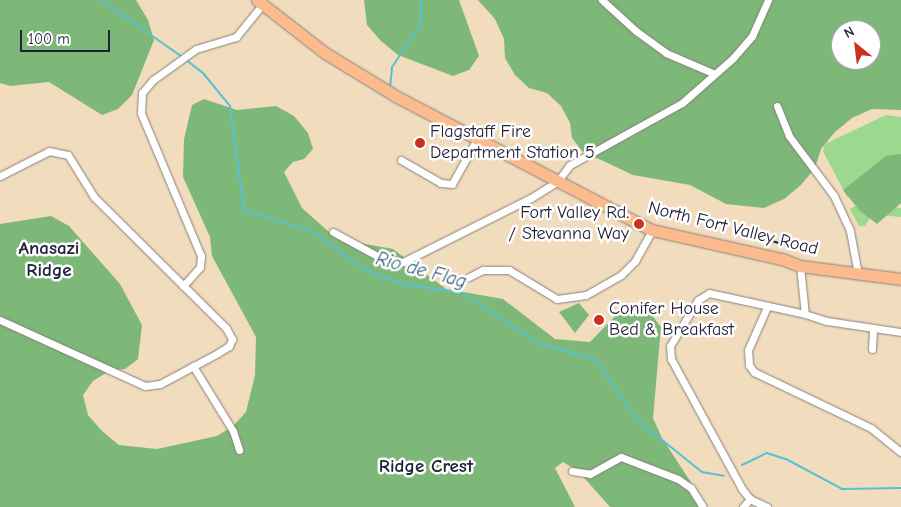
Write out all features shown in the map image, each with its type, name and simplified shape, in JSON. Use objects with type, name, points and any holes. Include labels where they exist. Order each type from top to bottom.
[{"type":"main road","name":"North Fort Valley Road","points":[[259,2],[340,63],[556,182],[652,230],[782,258],[800,266],[901,279]]},
{"type":"street","points":[[602,0],[636,31],[666,53],[714,74]]},
{"type":"street","points":[[333,232],[383,259],[403,262],[432,250],[556,182],[570,165],[682,103],[752,36],[768,0]]},
{"type":"street","points":[[183,286],[200,267],[201,256],[139,103],[146,86],[196,49],[236,37],[259,2]]},
{"type":"street","points":[[777,106],[789,136],[834,196],[850,231],[858,274]]},
{"type":"street","points":[[400,160],[441,183],[452,184],[477,139]]},
{"type":"street","points":[[0,176],[49,151],[68,155],[94,197],[226,328],[232,339],[229,346],[160,384],[145,386],[0,320]]},
{"type":"street","points":[[469,277],[483,270],[509,270],[557,299],[586,295],[620,275],[635,261],[652,230]]},
{"type":"street","points":[[800,266],[806,314]]},
{"type":"street","points":[[767,507],[750,499],[669,352],[698,300],[709,293],[806,314],[827,321],[901,332]]},
{"type":"street","points":[[767,307],[748,350],[749,365],[754,372],[871,428],[901,452]]},
{"type":"street","points":[[872,349],[873,328]]},
{"type":"street","points":[[193,366],[233,431],[239,450]]},
{"type":"street","points":[[572,471],[590,474],[621,457],[678,479],[691,488],[703,507]]},
{"type":"street","points":[[743,507],[750,499]]},
{"type":"green space","points":[[0,0],[136,0],[148,20],[154,40],[132,95],[118,109],[102,115],[49,82],[10,86],[0,83]]},
{"type":"green space","points":[[364,0],[459,0],[479,56],[469,70],[453,76],[398,55],[381,41],[367,25]]},
{"type":"green space","points":[[478,0],[901,0],[901,110],[872,109],[852,118],[835,132],[821,149],[815,168],[801,185],[784,199],[764,208],[726,204],[690,185],[633,175],[582,151],[572,138],[570,123],[561,106],[547,93],[529,88],[515,75],[505,58],[504,39],[495,19]]},
{"type":"green space","points":[[204,99],[237,110],[276,106],[294,116],[308,133],[313,149],[304,159],[293,162],[284,172],[302,208],[337,239],[393,249],[446,289],[503,299],[555,339],[590,342],[620,311],[651,314],[661,327],[653,418],[662,438],[707,507],[610,507],[578,471],[563,462],[555,468],[575,507],[0,507],[0,224],[51,216],[69,226],[120,284],[142,325],[138,359],[125,369],[109,371],[93,381],[83,395],[88,415],[102,431],[119,445],[157,449],[217,436],[233,426],[246,412],[255,375],[256,337],[212,256],[210,237],[183,177],[184,139],[192,105]]},
{"type":"green space","points":[[886,115],[901,117],[901,204],[847,197],[823,151],[825,144]]},
{"type":"green space","points":[[901,154],[901,203],[877,224],[860,211],[843,190],[886,156]]},
{"type":"green space","points":[[861,202],[901,208],[901,217],[879,215],[870,218],[865,226],[859,226],[850,209]]},
{"type":"green space","points":[[579,303],[589,315],[575,333],[559,312]]},
{"type":"waterway","name":"Rio de Flag","points":[[101,0],[181,56]]},
{"type":"waterway","points":[[390,87],[392,67],[421,24],[421,0]]},
{"type":"waterway","name":"Rio de Flag","points":[[185,59],[203,73],[230,106],[244,210],[313,232],[364,269],[383,277],[408,285],[462,293],[538,343],[595,359],[636,419],[702,472],[724,476]]},
{"type":"waterway","name":"Rio de Flag","points":[[742,465],[767,453],[786,459],[842,489],[901,488]]},
{"type":"railway","points":[[748,234],[796,248]]},
{"type":"place","name":"Flagstaff Fire Department Station 5","points":[[420,143]]},
{"type":"place","name":"Fort Valley Rd. / Stevanna Way","points":[[639,224]]},
{"type":"place","name":"Conifer House Bed & Breakfast","points":[[599,320]]},
{"type":"district","name":"Anasazi Ridge","points":[[49,260]]},
{"type":"district","name":"Ridge Crest","points":[[426,467]]}]
